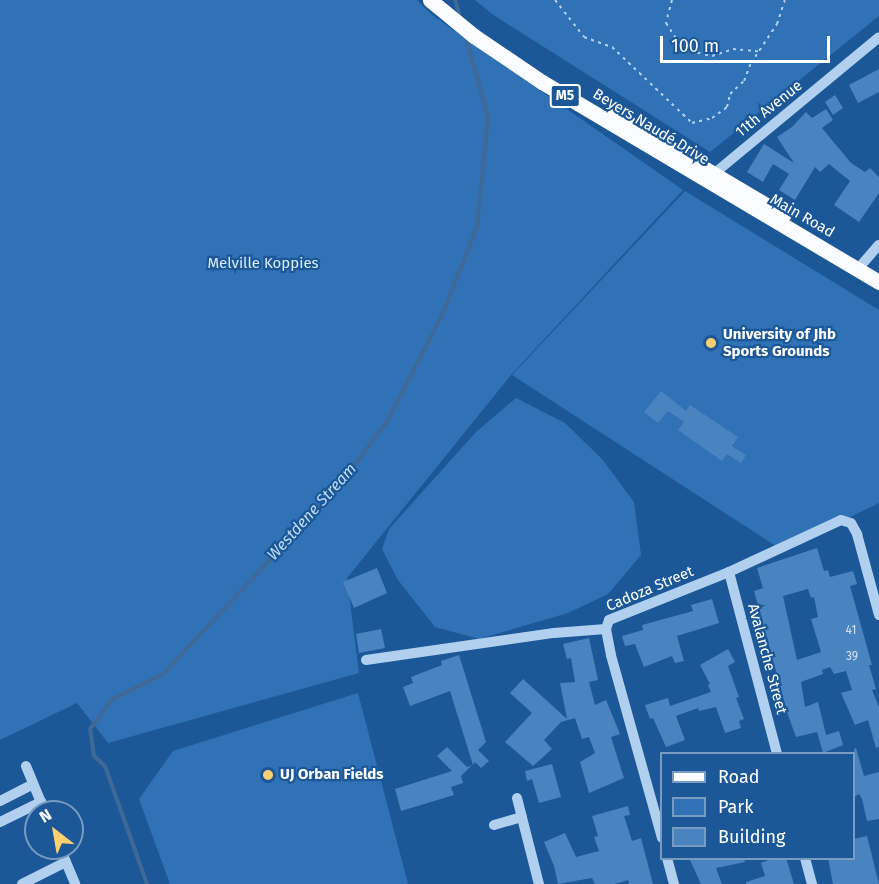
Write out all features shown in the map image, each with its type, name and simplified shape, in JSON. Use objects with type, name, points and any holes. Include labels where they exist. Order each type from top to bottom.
[{"type":"main road","name":"Beyers Naudé Drive","points":[[430,0],[474,36],[524,71],[710,177]]},
{"type":"main road","name":"Beyers Naudé Drive","points":[[442,0],[529,63],[710,177]]},
{"type":"main road","name":"Main Road","points":[[710,177],[860,266],[879,282]]},
{"type":"main road","name":"Main Road","points":[[860,266],[879,271]]},
{"type":"street","name":"11th Avenue","points":[[710,177],[879,37]]},
{"type":"street","points":[[860,266],[879,245]]},
{"type":"street","name":"Cadoza Street","points":[[660,831],[606,629],[607,623],[616,616],[729,572],[841,520],[851,524],[857,534],[879,615]]},
{"type":"street","name":"Avalanche Street","points":[[729,572],[777,752]]},
{"type":"street","points":[[366,660],[548,634],[606,629]]},
{"type":"street","points":[[26,766],[40,800]]},
{"type":"street","points":[[0,801],[33,784]]},
{"type":"street","points":[[517,798],[539,884]]},
{"type":"street","points":[[0,822],[24,814]]},
{"type":"street","points":[[494,825],[522,817]]},
{"type":"street","points":[[668,860],[674,884]]},
{"type":"street","points":[[806,860],[812,884]]},
{"type":"street","points":[[22,884],[66,862],[73,883]]},
{"type":"path","points":[[555,0],[584,37],[612,47],[692,123],[712,118],[727,107],[730,94],[744,81],[758,51],[777,24],[785,0]]},
{"type":"path","points":[[672,0],[666,23],[683,49],[712,56],[733,49],[758,51]]},
{"type":"green space","name":"Melville Koppies","points":[[0,0],[417,0],[432,15],[683,190],[511,375],[347,578],[359,673],[108,743],[77,703],[0,740]]},
{"type":"green space","points":[[475,0],[879,0],[879,16],[710,152],[492,14]]},
{"type":"green space","name":"University of Jhb Sports Grounds","points":[[685,191],[879,310],[879,503],[782,550],[512,375]]},
{"type":"green space","points":[[516,398],[565,423],[602,459],[634,502],[641,555],[608,594],[568,613],[479,639],[435,627],[398,580],[382,549],[389,529],[476,432]]},
{"type":"green space","name":"UJ Orban Fields","points":[[358,693],[408,884],[170,884],[139,799],[173,751]]},
{"type":"building","points":[[879,69],[879,92],[858,103],[849,85]]},
{"type":"building","points":[[835,95],[843,108],[833,115],[825,102]]},
{"type":"building","points":[[826,109],[833,120],[822,128],[851,163],[865,172],[870,168],[879,177],[879,193],[859,222],[834,205],[850,181],[829,164],[820,172],[815,167],[795,200],[779,190],[789,174],[773,164],[763,182],[747,172],[764,144],[794,163],[777,137],[792,127],[806,112],[812,118]]},
{"type":"building","points":[[661,391],[686,411],[690,405],[738,437],[732,446],[746,455],[741,463],[727,454],[722,461],[678,430],[684,422],[668,411],[658,423],[644,412]]},
{"type":"building","points":[[817,548],[824,571],[828,570],[830,577],[853,571],[857,584],[850,586],[872,665],[869,665],[876,689],[872,690],[879,707],[879,747],[876,748],[868,720],[855,725],[841,693],[852,690],[846,671],[834,674],[830,667],[822,670],[823,674],[801,682],[805,707],[818,702],[826,735],[839,731],[843,745],[823,752],[817,732],[796,737],[754,591],[763,588],[757,568]],"holes":[[[808,589],[811,598],[814,597],[818,617],[811,619],[821,652],[797,660],[783,596]]]},
{"type":"building","points":[[377,568],[387,593],[354,608],[343,582]]},
{"type":"building","points":[[712,599],[719,623],[677,636],[684,661],[675,663],[672,656],[644,667],[635,644],[625,646],[622,636],[643,630],[642,625],[693,611],[691,605]]},
{"type":"building","points":[[381,629],[385,648],[359,653],[356,634]]},
{"type":"building","points":[[589,638],[598,680],[589,682],[595,705],[606,700],[620,734],[611,737],[624,778],[589,793],[580,762],[595,753],[589,737],[582,739],[575,718],[561,722],[544,740],[552,749],[533,766],[505,742],[532,713],[510,693],[523,679],[567,719],[560,683],[575,682],[571,658],[567,659],[563,644]]},
{"type":"building","points":[[728,649],[735,662],[728,666],[744,719],[739,721],[741,728],[725,733],[716,707],[699,711],[698,708],[676,716],[685,740],[666,747],[645,705],[668,698],[670,706],[711,692],[708,685],[710,684],[700,665]]},
{"type":"building","points":[[459,655],[486,742],[478,750],[489,761],[481,768],[475,762],[473,765],[450,691],[410,706],[403,687],[413,683],[411,677],[442,665],[441,661]]},
{"type":"building","points":[[447,747],[467,767],[472,765],[461,776],[463,783],[451,787],[454,795],[401,811],[395,789],[452,771],[437,756]]},
{"type":"building","points":[[856,748],[864,776],[879,772],[879,819],[867,821],[862,799],[859,794],[855,796],[854,749]]},
{"type":"building","points":[[552,764],[561,797],[539,803],[532,779],[527,781],[525,771]]},
{"type":"building","points":[[628,806],[630,815],[624,816],[632,841],[641,838],[653,884],[629,884],[628,880],[615,884],[595,884],[592,878],[558,884],[554,866],[544,842],[565,833],[576,857],[599,851],[594,837],[598,836],[592,816]]},
{"type":"building","points":[[867,836],[879,884],[833,884],[828,860],[855,860],[855,839]]},
{"type":"building","points":[[690,860],[744,860],[745,862],[716,868],[722,884],[701,884]]},
{"type":"building","points":[[769,860],[787,860],[794,884],[746,884],[746,882],[765,876],[761,863]]},
{"type":"waterway","name":"Westdene Stream","points":[[455,0],[459,13]]},
{"type":"waterway","name":"Westdene Stream","points":[[147,884],[105,766],[94,756],[90,729],[113,699],[163,674],[340,485],[388,420],[441,317],[477,227],[488,116],[467,42]]},
{"type":"place","name":"University of Jhb Sports Grounds","points":[[711,343]]},
{"type":"place","name":"UJ Orban Fields","points":[[268,775]]}]
